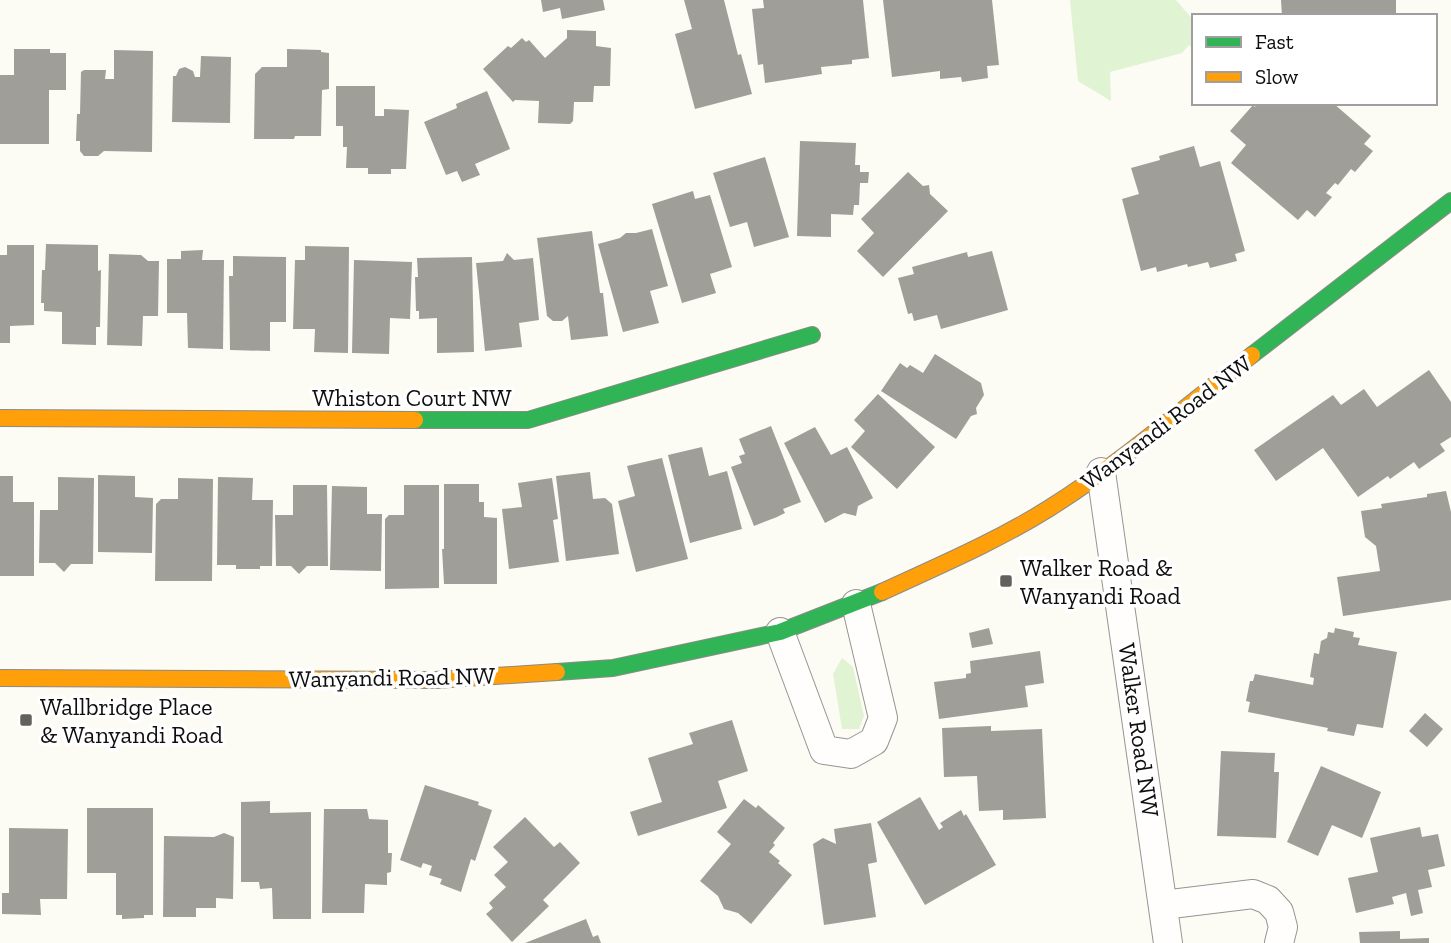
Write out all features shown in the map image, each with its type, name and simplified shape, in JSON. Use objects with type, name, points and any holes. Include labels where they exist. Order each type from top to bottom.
[{"type":"street","name":"Wanyandi Road NW","points":[[0,678],[435,680],[613,668],[780,632],[856,604],[989,543],[1049,509],[1101,472],[1451,201]]},
{"type":"street","name":"Whiston Court NW","points":[[0,418],[528,420],[812,335]]},
{"type":"street","name":"Walker Road NW","points":[[1101,472],[1167,943]]},
{"type":"street","points":[[780,632],[824,750],[851,754],[874,741],[883,718],[856,604]]},
{"type":"street","points":[[1163,905],[1253,894],[1268,900],[1279,912],[1283,927],[1279,943]]},
{"type":"green space","points":[[1070,0],[1176,0],[1192,19],[1192,47],[1189,45],[1182,53],[1110,72],[1111,101],[1078,81]]},
{"type":"green space","points":[[842,658],[853,667],[864,716],[859,729],[842,729],[833,674]]},
{"type":"building","points":[[541,0],[603,0],[605,10],[562,19],[560,8],[543,12]]},
{"type":"building","points":[[684,0],[724,0],[738,55],[741,54],[752,94],[695,109],[675,34],[692,29]]},
{"type":"building","points":[[763,0],[863,0],[869,58],[852,60],[852,64],[821,67],[822,74],[765,83],[763,64],[758,65],[752,9],[764,8]]},
{"type":"building","points":[[883,0],[992,0],[999,65],[987,66],[988,78],[962,82],[961,77],[940,79],[940,71],[892,77]]},
{"type":"building","points":[[1281,0],[1396,0],[1396,14],[1282,14]]},
{"type":"building","points":[[567,30],[596,31],[596,46],[611,48],[610,86],[594,86],[593,102],[574,102],[573,121],[570,124],[538,123],[539,101],[513,102],[483,69],[508,46],[511,48],[522,38],[526,42],[529,40],[545,58],[567,38]]},
{"type":"building","points":[[14,49],[50,49],[50,53],[66,53],[66,90],[49,90],[49,144],[0,144],[0,75],[14,75]]},
{"type":"building","points":[[287,49],[321,50],[329,53],[329,89],[322,90],[321,136],[254,139],[255,74],[262,67],[287,67]]},
{"type":"building","points":[[114,50],[153,51],[152,152],[104,151],[98,156],[84,156],[80,151],[80,141],[76,141],[81,72],[106,70],[105,79],[114,79]]},
{"type":"building","points":[[201,56],[231,57],[230,123],[172,122],[173,76],[185,67],[193,71],[195,77],[200,77]]},
{"type":"building","points":[[336,86],[375,86],[375,116],[384,116],[384,109],[409,110],[406,169],[391,169],[391,174],[368,174],[368,168],[346,168],[347,147],[343,147],[343,126],[336,126]]},
{"type":"building","points":[[487,91],[510,149],[475,164],[480,175],[462,182],[457,171],[446,175],[424,122]]},
{"type":"building","points":[[1253,105],[1335,105],[1371,136],[1364,144],[1373,151],[1355,172],[1351,169],[1338,185],[1335,183],[1326,193],[1332,197],[1315,217],[1307,210],[1298,220],[1231,163],[1246,145],[1230,131]]},
{"type":"building","points":[[800,141],[856,143],[855,165],[860,165],[860,172],[869,172],[868,183],[860,183],[859,205],[854,205],[853,215],[831,214],[831,237],[797,236]]},
{"type":"building","points":[[1194,146],[1200,167],[1220,161],[1245,251],[1235,254],[1237,261],[1210,268],[1208,262],[1157,272],[1156,267],[1141,271],[1122,199],[1139,194],[1131,168]]},
{"type":"building","points":[[765,157],[789,237],[754,247],[747,222],[730,227],[713,173]]},
{"type":"building","points":[[908,172],[923,186],[929,185],[930,194],[948,211],[883,277],[857,251],[874,233],[861,219]]},
{"type":"building","points":[[693,191],[695,199],[710,195],[732,267],[710,274],[716,293],[682,303],[652,204]]},
{"type":"building","points":[[652,229],[668,286],[650,291],[659,323],[623,332],[598,244],[620,238],[626,233]]},
{"type":"building","points":[[592,231],[608,336],[571,340],[568,316],[562,321],[553,321],[547,316],[537,238]]},
{"type":"building","points":[[46,244],[98,245],[98,271],[101,270],[100,327],[96,327],[96,345],[62,344],[62,312],[44,311],[44,303],[41,303]]},
{"type":"building","points":[[7,245],[34,245],[34,325],[10,326],[10,343],[0,343],[0,255],[7,255]]},
{"type":"building","points":[[305,246],[349,247],[348,353],[314,352],[315,329],[293,329],[295,260],[305,260]]},
{"type":"building","points":[[203,250],[202,260],[224,260],[223,349],[188,348],[187,313],[167,313],[167,259],[181,259],[181,251]]},
{"type":"building","points":[[992,251],[1008,310],[941,329],[937,315],[914,321],[912,313],[908,314],[898,278],[914,274],[912,267],[967,252],[968,257]]},
{"type":"building","points":[[507,253],[514,260],[533,258],[539,320],[519,323],[522,347],[485,351],[476,263],[503,261]]},
{"type":"building","points":[[109,254],[141,255],[148,261],[159,261],[158,316],[143,316],[142,346],[107,345]]},
{"type":"building","points":[[233,256],[286,257],[286,322],[270,322],[270,351],[230,350],[229,276],[233,276]]},
{"type":"building","points":[[472,257],[474,352],[437,353],[437,318],[419,319],[419,311],[416,311],[417,258]]},
{"type":"building","points":[[354,260],[412,262],[410,319],[390,318],[389,354],[352,353]]},
{"type":"building","points":[[935,354],[981,383],[984,395],[976,408],[977,414],[971,416],[956,439],[881,391],[900,363],[907,368],[910,365],[923,373]]},
{"type":"building","points":[[1429,370],[1451,402],[1451,437],[1440,444],[1445,451],[1419,469],[1414,462],[1358,497],[1323,448],[1276,481],[1254,450],[1333,395],[1341,405],[1364,389],[1377,407]]},
{"type":"building","points":[[878,394],[935,447],[897,489],[851,447],[865,431],[854,420]]},
{"type":"building","points":[[771,426],[801,502],[783,509],[785,513],[754,526],[731,467],[742,463],[739,456],[745,454],[739,439]]},
{"type":"building","points":[[815,427],[831,455],[847,447],[873,498],[858,506],[856,516],[844,513],[825,523],[784,443]]},
{"type":"building","points":[[702,447],[709,476],[727,471],[742,529],[690,543],[668,455]]},
{"type":"building","points":[[662,458],[688,559],[636,572],[618,501],[635,496],[627,466]]},
{"type":"building","points":[[590,472],[593,499],[605,498],[612,504],[619,554],[566,561],[556,476]]},
{"type":"building","points":[[98,475],[135,476],[135,497],[153,498],[152,553],[98,552]]},
{"type":"building","points":[[0,476],[13,476],[13,502],[34,502],[34,576],[0,576]]},
{"type":"building","points":[[58,477],[94,478],[93,564],[71,564],[64,572],[55,563],[39,563],[40,510],[58,510]]},
{"type":"building","points":[[218,477],[253,478],[252,500],[273,500],[272,566],[236,569],[236,565],[217,565]]},
{"type":"building","points":[[178,478],[213,479],[212,581],[155,581],[156,504],[161,499],[178,499]]},
{"type":"building","points":[[552,478],[558,519],[553,520],[559,562],[509,569],[502,509],[522,507],[518,483]]},
{"type":"building","points":[[444,484],[479,484],[479,502],[484,502],[484,517],[497,518],[497,584],[444,584]]},
{"type":"building","points":[[293,485],[327,485],[328,566],[307,566],[299,574],[291,566],[276,566],[275,515],[293,515]]},
{"type":"building","points":[[404,485],[439,485],[439,588],[385,589],[385,519],[389,515],[404,515]]},
{"type":"building","points":[[332,486],[367,487],[367,514],[382,514],[381,571],[330,570]]},
{"type":"building","points":[[1446,491],[1451,512],[1451,600],[1343,616],[1337,577],[1380,571],[1376,546],[1365,537],[1361,511],[1382,508],[1381,504],[1427,497],[1427,494]]},
{"type":"building","points":[[989,628],[993,644],[972,648],[969,633]]},
{"type":"building","points":[[1335,628],[1354,632],[1353,637],[1360,638],[1358,645],[1397,652],[1383,728],[1357,724],[1354,736],[1248,712],[1250,702],[1246,701],[1250,681],[1253,681],[1255,674],[1313,685],[1314,678],[1310,677],[1314,653],[1319,654],[1321,641],[1327,638],[1328,632],[1334,633]]},
{"type":"building","points":[[1040,651],[1044,683],[1025,686],[1028,707],[939,719],[934,682],[966,678],[966,674],[971,673],[970,661]]},
{"type":"building","points":[[1425,713],[1443,729],[1427,747],[1409,731]]},
{"type":"building","points":[[732,720],[748,771],[718,781],[727,808],[638,836],[630,812],[662,802],[648,758],[693,744],[689,733]]},
{"type":"building","points":[[991,726],[991,731],[1042,729],[1046,818],[1003,820],[1003,810],[979,811],[977,776],[944,777],[942,728]]},
{"type":"building","points":[[1221,751],[1275,753],[1274,772],[1279,772],[1276,838],[1217,836]]},
{"type":"building","points":[[1321,766],[1381,792],[1362,838],[1332,825],[1318,856],[1287,842]]},
{"type":"building","points":[[425,785],[479,802],[478,805],[492,810],[475,861],[471,859],[461,892],[440,884],[442,879],[429,875],[432,866],[423,863],[421,868],[400,860]]},
{"type":"building","points":[[920,797],[939,830],[943,827],[940,823],[961,810],[964,816],[966,814],[996,865],[925,905],[877,822]]},
{"type":"building","points":[[744,799],[756,808],[758,805],[785,828],[769,852],[792,875],[751,924],[738,913],[724,909],[718,896],[700,881],[731,844],[717,832]]},
{"type":"building","points":[[270,801],[270,813],[311,812],[311,919],[273,919],[272,888],[260,889],[259,882],[241,882],[241,802]]},
{"type":"building","points":[[87,808],[153,808],[153,915],[122,919],[122,915],[116,915],[116,873],[87,873]]},
{"type":"building","points":[[324,809],[367,809],[369,819],[388,820],[391,872],[387,873],[387,885],[365,884],[364,913],[322,913]]},
{"type":"building","points":[[525,817],[554,847],[560,842],[580,863],[543,900],[549,906],[512,942],[486,914],[493,908],[489,903],[506,887],[494,875],[508,862],[493,847]]},
{"type":"building","points":[[871,823],[877,862],[868,864],[876,917],[824,925],[813,844],[823,838],[836,844],[834,829]]},
{"type":"building","points":[[1420,827],[1422,837],[1438,834],[1445,866],[1428,870],[1432,887],[1418,890],[1423,913],[1411,916],[1406,893],[1392,897],[1394,904],[1356,913],[1348,878],[1378,872],[1370,838]]},
{"type":"building","points":[[9,828],[68,829],[67,899],[40,899],[41,915],[2,914],[2,893],[9,893]]},
{"type":"building","points":[[224,833],[234,837],[233,899],[216,898],[216,908],[196,908],[196,917],[163,917],[164,836],[214,837]]},
{"type":"building","points":[[586,919],[593,937],[598,935],[601,943],[525,943]]},
{"type":"building","points":[[1400,931],[1400,939],[1429,938],[1429,943],[1360,943],[1359,932]]},
{"type":"traffic: fast","points":[[1252,355],[1451,201]]},
{"type":"traffic: fast","points":[[415,420],[528,420],[812,335]]},
{"type":"traffic: fast","points":[[557,672],[613,668],[780,632],[882,592]]},
{"type":"traffic: slow","points":[[882,592],[987,543],[1075,492],[1252,355]]},
{"type":"traffic: slow","points":[[0,418],[415,420]]},
{"type":"traffic: slow","points":[[0,678],[435,680],[557,672]]},
{"type":"place","name":"Walker Road & Wanyandi Road","points":[[1006,581]]},
{"type":"place","name":"Wallbridge Place & Wanyandi Road","points":[[26,720]]}]
